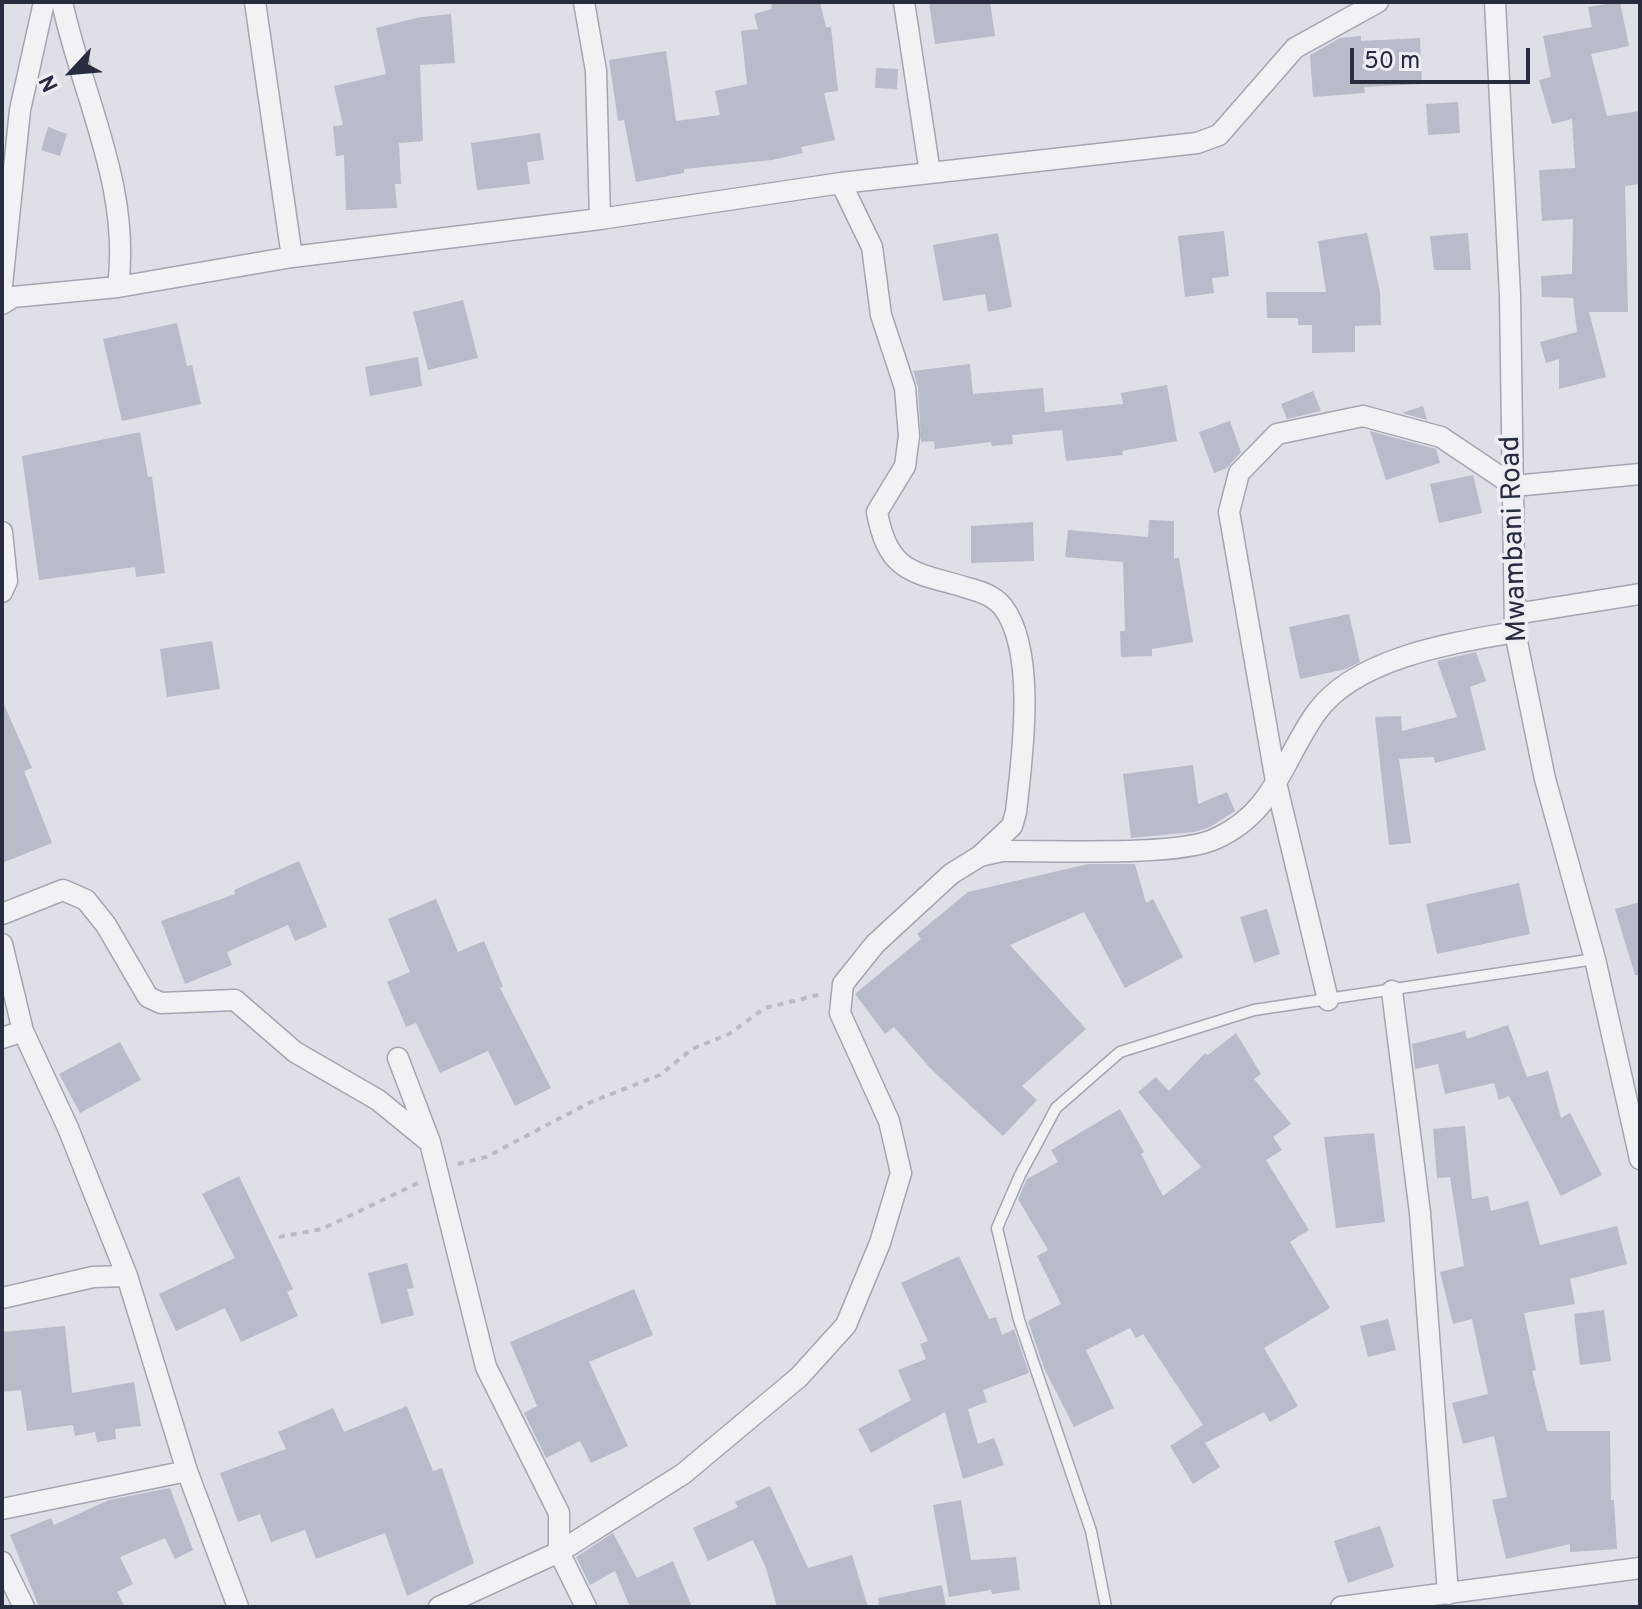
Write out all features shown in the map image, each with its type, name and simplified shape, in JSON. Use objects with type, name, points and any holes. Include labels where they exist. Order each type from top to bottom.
[{"type":"street","points":[[2,285],[20,110],[44,2]]},
{"type":"street","points":[[62,2],[75,59],[118,199],[123,248],[118,287]]},
{"type":"street","points":[[255,2],[292,257]]},
{"type":"street","points":[[584,2],[596,71],[600,219]]},
{"type":"street","points":[[904,2],[930,173]]},
{"type":"street","points":[[2,304],[13,297],[118,287],[292,257],[600,219],[841,183],[1197,143],[1219,135],[1295,48],[1378,2]]},
{"type":"street","name":"Mwambani Road","points":[[1495,2],[1510,295],[1515,623],[1545,779],[1595,959],[1640,1159]]},
{"type":"street","points":[[439,1607],[559,1552],[683,1474],[799,1377],[846,1325],[880,1243],[901,1173],[889,1121],[840,1013],[843,984],[875,944],[951,874],[980,856],[1012,826],[1016,812],[1025,675],[1014,629],[1002,606],[986,593],[911,572],[896,562],[882,540],[877,512],[905,466],[909,436],[905,388],[881,315],[872,247],[841,183]]},
{"type":"street","points":[[1328,1000],[1277,787],[1229,512],[1239,473],[1277,434],[1363,416],[1441,437],[1514,486],[1640,474]]},
{"type":"street","points":[[2,532],[7,581],[2,592]]},
{"type":"street","points":[[980,856],[1002,851],[1196,845],[1238,827],[1277,787],[1316,712],[1337,690],[1359,676],[1438,646],[1515,623],[1640,594]]},
{"type":"street","points":[[2,914],[63,890],[86,900],[106,925],[148,997],[161,1003],[235,1000],[295,1052],[378,1100],[430,1142]]},
{"type":"street","points":[[2,944],[23,1031],[68,1128],[127,1276],[187,1471],[238,1607]]},
{"type":"street","points":[[1392,991],[1420,1213],[1448,1594]]},
{"type":"street","points":[[2,1038],[23,1031]]},
{"type":"street","points":[[398,1058],[438,1170],[486,1367],[559,1513],[559,1552],[586,1607]]},
{"type":"street","points":[[2,1298],[93,1277],[127,1276]]},
{"type":"street","points":[[2,1509],[187,1471]]},
{"type":"street","points":[[2,1562],[24,1607]]},
{"type":"street","points":[[1341,1607],[1640,1568]]},
{"type":"lane","points":[[1106,1607],[1091,1531],[1019,1320],[997,1228],[1020,1175],[1056,1108],[1120,1052],[1254,1010],[1595,959]]},
{"type":"path","points":[[279,1237],[322,1229],[371,1208],[438,1170],[478,1160],[591,1102],[660,1075],[692,1049],[729,1034],[765,1008],[800,1001],[843,984]]},
{"type":"building","points":[[771,2],[820,2],[826,27],[831,27],[838,91],[824,93],[835,140],[801,147],[803,153],[772,160],[684,169],[684,173],[636,182],[624,120],[618,121],[609,60],[666,51],[676,121],[720,115],[715,91],[747,84],[741,31],[758,29],[754,14],[772,9]]},
{"type":"building","points":[[929,2],[990,2],[995,36],[935,44]]},
{"type":"building","points":[[1620,2],[1629,46],[1591,54],[1607,116],[1640,111],[1640,184],[1625,186],[1628,312],[1589,312],[1606,377],[1559,389],[1559,359],[1546,363],[1540,342],[1577,332],[1573,298],[1542,297],[1541,276],[1572,274],[1573,219],[1542,221],[1539,170],[1575,168],[1572,119],[1552,124],[1539,80],[1551,77],[1543,36],[1592,27],[1588,7]]},
{"type":"building","points":[[451,14],[455,63],[420,65],[423,141],[399,143],[401,184],[395,184],[397,208],[346,210],[344,155],[336,156],[333,126],[343,125],[334,86],[386,74],[376,28],[421,17]]},
{"type":"building","points":[[1361,36],[1361,41],[1420,38],[1422,84],[1364,87],[1365,93],[1313,97],[1310,55],[1340,38]]},
{"type":"building","points":[[876,68],[898,69],[897,89],[875,88]]},
{"type":"building","points":[[1458,102],[1460,133],[1428,135],[1426,104]]},
{"type":"building","points":[[48,127],[67,134],[60,156],[41,150]]},
{"type":"building","points":[[540,133],[544,160],[527,162],[530,184],[477,190],[471,143]]},
{"type":"building","points":[[1224,231],[1229,276],[1212,278],[1214,293],[1185,297],[1178,236]]},
{"type":"building","points":[[998,233],[1012,307],[988,312],[985,294],[943,301],[933,245]]},
{"type":"building","points":[[1367,233],[1380,292],[1381,325],[1355,326],[1355,352],[1312,353],[1312,325],[1298,325],[1298,318],[1267,318],[1266,292],[1326,292],[1318,241]]},
{"type":"building","points":[[1468,233],[1471,270],[1434,270],[1430,236]]},
{"type":"building","points":[[463,300],[478,358],[428,370],[413,312]]},
{"type":"building","points":[[177,323],[187,366],[192,365],[201,404],[122,421],[103,339]]},
{"type":"building","points":[[418,357],[422,386],[370,396],[365,367]]},
{"type":"building","points":[[970,364],[973,394],[1043,388],[1045,412],[1123,404],[1121,393],[1167,385],[1177,441],[1122,451],[1123,455],[1066,461],[1062,430],[1012,435],[1013,444],[992,446],[991,442],[935,449],[934,441],[921,442],[918,387],[913,371]]},
{"type":"building","points":[[1313,391],[1321,411],[1287,419],[1281,404]]},
{"type":"building","points":[[1423,406],[1427,420],[1402,413]]},
{"type":"building","points":[[1230,421],[1241,452],[1227,468],[1214,473],[1199,432]]},
{"type":"building","points":[[1370,431],[1436,449],[1440,463],[1386,480]]},
{"type":"building","points":[[140,432],[148,477],[152,477],[165,573],[136,577],[135,567],[39,580],[22,456]]},
{"type":"building","points":[[1473,475],[1482,513],[1439,523],[1430,484]]},
{"type":"building","points":[[1149,520],[1174,521],[1174,558],[1179,558],[1193,642],[1152,649],[1152,656],[1121,657],[1120,631],[1125,631],[1123,562],[1065,557],[1068,530],[1148,537]]},
{"type":"building","points":[[1033,522],[1034,561],[971,563],[971,526]]},
{"type":"building","points":[[1349,614],[1360,662],[1346,669],[1300,679],[1289,627]]},
{"type":"building","points":[[212,641],[220,689],[167,697],[160,649]]},
{"type":"building","points":[[1476,652],[1486,681],[1470,687],[1486,750],[1435,763],[1434,757],[1399,759],[1411,843],[1389,845],[1375,717],[1401,716],[1402,731],[1457,717],[1437,661]]},
{"type":"building","points":[[2,700],[32,768],[24,771],[52,843],[2,863]]},
{"type":"building","points":[[1193,765],[1198,804],[1227,792],[1235,811],[1210,827],[1194,832],[1131,838],[1123,774]]},
{"type":"building","points":[[299,861],[327,927],[295,941],[288,925],[227,952],[232,965],[185,984],[161,921],[235,894],[234,890]]},
{"type":"building","points":[[1088,864],[1135,864],[1146,903],[1153,899],[1183,957],[1125,988],[1084,912],[1010,945],[1086,1029],[1022,1086],[1037,1100],[1003,1136],[931,1069],[894,1027],[885,1034],[855,994],[921,939],[917,934],[968,892]]},
{"type":"building","points":[[1519,883],[1530,934],[1437,954],[1426,904]]},
{"type":"building","points":[[436,899],[458,952],[484,941],[503,986],[500,988],[551,1088],[515,1106],[488,1051],[440,1073],[416,1023],[406,1027],[387,982],[410,972],[388,919]]},
{"type":"building","points":[[1640,902],[1640,975],[1635,975],[1615,909]]},
{"type":"building","points":[[1267,909],[1280,954],[1254,963],[1240,917]]},
{"type":"building","points":[[1508,1025],[1527,1077],[1548,1071],[1561,1118],[1570,1113],[1602,1175],[1561,1196],[1509,1096],[1499,1100],[1494,1083],[1445,1094],[1438,1064],[1415,1069],[1412,1044],[1465,1031],[1467,1039]]},
{"type":"building","points":[[1236,1033],[1261,1074],[1254,1079],[1291,1124],[1273,1137],[1282,1150],[1266,1160],[1309,1230],[1290,1242],[1330,1308],[1264,1348],[1298,1406],[1270,1422],[1264,1412],[1205,1443],[1220,1467],[1193,1484],[1170,1446],[1203,1425],[1143,1334],[1136,1338],[1130,1328],[1086,1350],[1114,1408],[1074,1427],[1044,1368],[1028,1321],[1061,1304],[1037,1256],[1048,1250],[1018,1199],[1027,1179],[1058,1162],[1051,1150],[1120,1109],[1144,1152],[1141,1154],[1163,1196],[1201,1167],[1138,1092],[1156,1077],[1169,1091],[1205,1053],[1208,1055]]},
{"type":"building","points":[[120,1042],[141,1080],[80,1113],[59,1074]]},
{"type":"building","points":[[1465,1126],[1472,1199],[1488,1196],[1491,1211],[1528,1201],[1540,1245],[1617,1226],[1627,1264],[1570,1279],[1575,1304],[1524,1313],[1536,1370],[1532,1371],[1547,1431],[1610,1431],[1611,1500],[1614,1500],[1617,1549],[1570,1552],[1570,1544],[1506,1559],[1492,1500],[1507,1497],[1494,1436],[1463,1444],[1452,1403],[1488,1394],[1472,1319],[1453,1324],[1440,1272],[1464,1266],[1450,1177],[1437,1178],[1433,1129]]},
{"type":"building","points":[[1374,1133],[1385,1222],[1336,1228],[1324,1137]]},
{"type":"building","points":[[239,1176],[293,1289],[287,1292],[298,1316],[241,1342],[225,1308],[176,1331],[159,1294],[235,1258],[202,1194]]},
{"type":"building","points":[[959,1256],[989,1319],[996,1317],[1002,1335],[1014,1329],[1029,1373],[983,1390],[987,1402],[968,1409],[978,1444],[994,1438],[1004,1465],[963,1479],[945,1412],[871,1453],[858,1429],[911,1400],[898,1370],[926,1359],[920,1344],[928,1341],[901,1283]]},
{"type":"building","points":[[407,1263],[414,1288],[407,1289],[414,1315],[381,1324],[368,1273]]},
{"type":"building","points":[[634,1289],[653,1335],[589,1362],[628,1446],[591,1463],[580,1441],[546,1458],[524,1413],[537,1406],[510,1342]]},
{"type":"building","points":[[1604,1310],[1611,1361],[1580,1365],[1574,1314]]},
{"type":"building","points":[[1388,1319],[1396,1350],[1368,1357],[1360,1326]]},
{"type":"building","points":[[65,1326],[72,1393],[134,1382],[141,1426],[115,1429],[116,1439],[97,1442],[95,1432],[75,1436],[73,1425],[27,1431],[21,1390],[2,1392],[2,1332]]},
{"type":"building","points":[[407,1406],[433,1471],[442,1468],[474,1563],[407,1596],[385,1533],[316,1559],[305,1530],[271,1542],[260,1514],[238,1522],[220,1473],[286,1449],[278,1432],[333,1408],[344,1432]]},
{"type":"building","points":[[770,1486],[808,1568],[852,1555],[868,1607],[777,1607],[766,1568],[753,1540],[708,1561],[693,1528],[738,1507],[735,1502]]},
{"type":"building","points":[[170,1488],[193,1550],[175,1559],[165,1538],[120,1557],[133,1584],[117,1592],[125,1607],[39,1607],[10,1535],[51,1518],[54,1525],[109,1500]]},
{"type":"building","points":[[961,1500],[971,1560],[1016,1557],[1020,1590],[992,1594],[991,1590],[949,1597],[933,1505]]},
{"type":"building","points":[[1380,1526],[1394,1567],[1348,1583],[1334,1541]]},
{"type":"building","points":[[613,1533],[637,1578],[673,1561],[692,1607],[630,1607],[615,1571],[590,1585],[576,1557]]},
{"type":"building","points":[[942,1585],[946,1607],[879,1607],[878,1598]]}]
